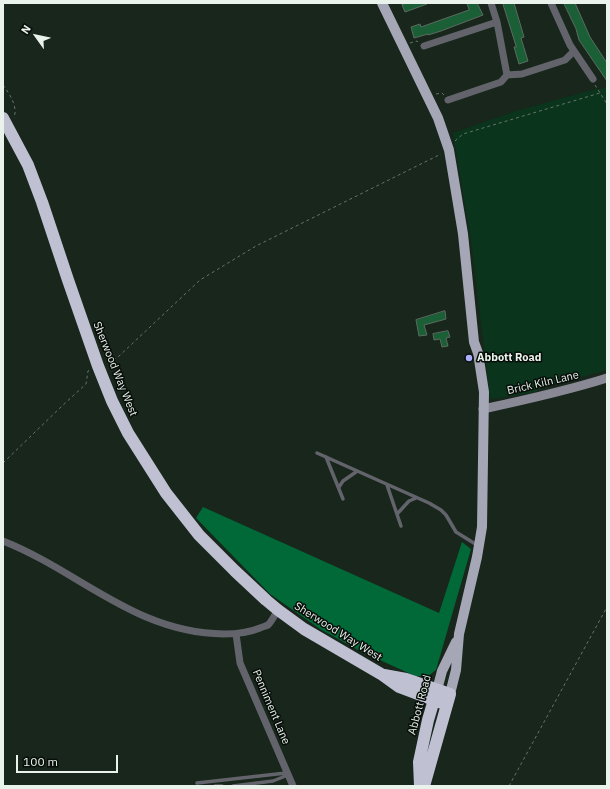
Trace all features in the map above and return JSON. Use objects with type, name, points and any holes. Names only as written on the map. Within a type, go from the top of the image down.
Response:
[{"type":"highway","name":"Sherwood Way West","points":[[8,118],[42,202],[98,366],[112,401],[128,433],[166,492],[199,535],[235,571],[278,610],[310,632],[381,674],[399,687],[449,699]]},
{"type":"highway","name":"Abbott Road","points":[[420,786],[419,762],[435,695]]},
{"type":"highway","name":"Abbott Road","points":[[424,786],[449,699]]},
{"type":"main road","name":"Abbott Road","points":[[382,3],[452,146],[474,342],[473,354],[477,393],[483,409],[484,476],[480,546],[460,634],[456,670],[449,699]]},
{"type":"main road","name":"Abbott Road","points":[[435,695],[442,671],[460,634]]},
{"type":"street","points":[[448,100],[501,82],[507,74],[497,22],[491,3]]},
{"type":"street","points":[[551,3],[570,45],[593,79]]},
{"type":"street","points":[[424,46],[497,22]]},
{"type":"street","points":[[507,74],[522,74],[565,60],[574,52]]},
{"type":"street","name":"Brick Kiln Lane","points":[[483,409],[578,388],[607,378]]},
{"type":"street","points":[[3,541],[40,558],[132,612],[156,622],[177,628],[199,633],[236,634],[248,632],[268,625],[278,610]]},
{"type":"street","name":"Penniment Lane","points":[[236,634],[240,663],[293,786]]},
{"type":"lane","points":[[317,453],[441,510],[446,515],[456,532],[480,546]]},
{"type":"lane","points":[[326,457],[343,499]]},
{"type":"lane","points":[[339,487],[343,481],[356,472]]},
{"type":"lane","points":[[387,485],[401,526]]},
{"type":"lane","points":[[397,514],[409,501],[416,498]]},
{"type":"lane","points":[[197,782],[287,774]]},
{"type":"lane","points":[[233,786],[273,781],[287,774]]},
{"type":"lane","points":[[215,786],[222,786]]},
{"type":"path","points":[[593,79],[596,89],[607,104]]},
{"type":"path","points":[[3,85],[12,99],[16,112],[8,118]]},
{"type":"path","points":[[107,363],[118,357],[200,280],[256,246],[452,146],[463,134],[600,93]]},
{"type":"path","points":[[435,95],[439,94]]},
{"type":"path","points":[[3,463],[86,384],[89,370]]},
{"type":"path","points":[[509,786],[607,607]]},
{"type":"green space","points":[[607,88],[607,370],[538,389],[536,392],[493,399],[490,397],[472,248],[453,133],[516,111],[596,89]]},
{"type":"green space","points":[[203,507],[439,613],[462,542],[471,549],[436,670],[428,676],[415,676],[360,651],[320,629],[270,594],[196,518]]},
{"type":"building","points":[[408,3],[427,4],[405,12],[402,5]]},
{"type":"building","points":[[467,3],[477,3],[483,15],[441,31],[414,38],[411,27],[420,24],[421,27],[469,10]]},
{"type":"building","points":[[503,3],[514,3],[524,37],[521,38],[528,61],[519,64],[514,47],[516,47]]},
{"type":"building","points":[[564,3],[575,3],[590,37],[607,63],[607,81],[579,40],[576,29]]},
{"type":"building","points":[[445,311],[446,319],[424,325],[427,335],[419,336],[416,320]]},
{"type":"building","points":[[448,331],[450,337],[446,338],[448,346],[442,347],[440,339],[434,340],[433,334]]},
{"type":"place","name":"Abbott Road","points":[[469,358]]}]
